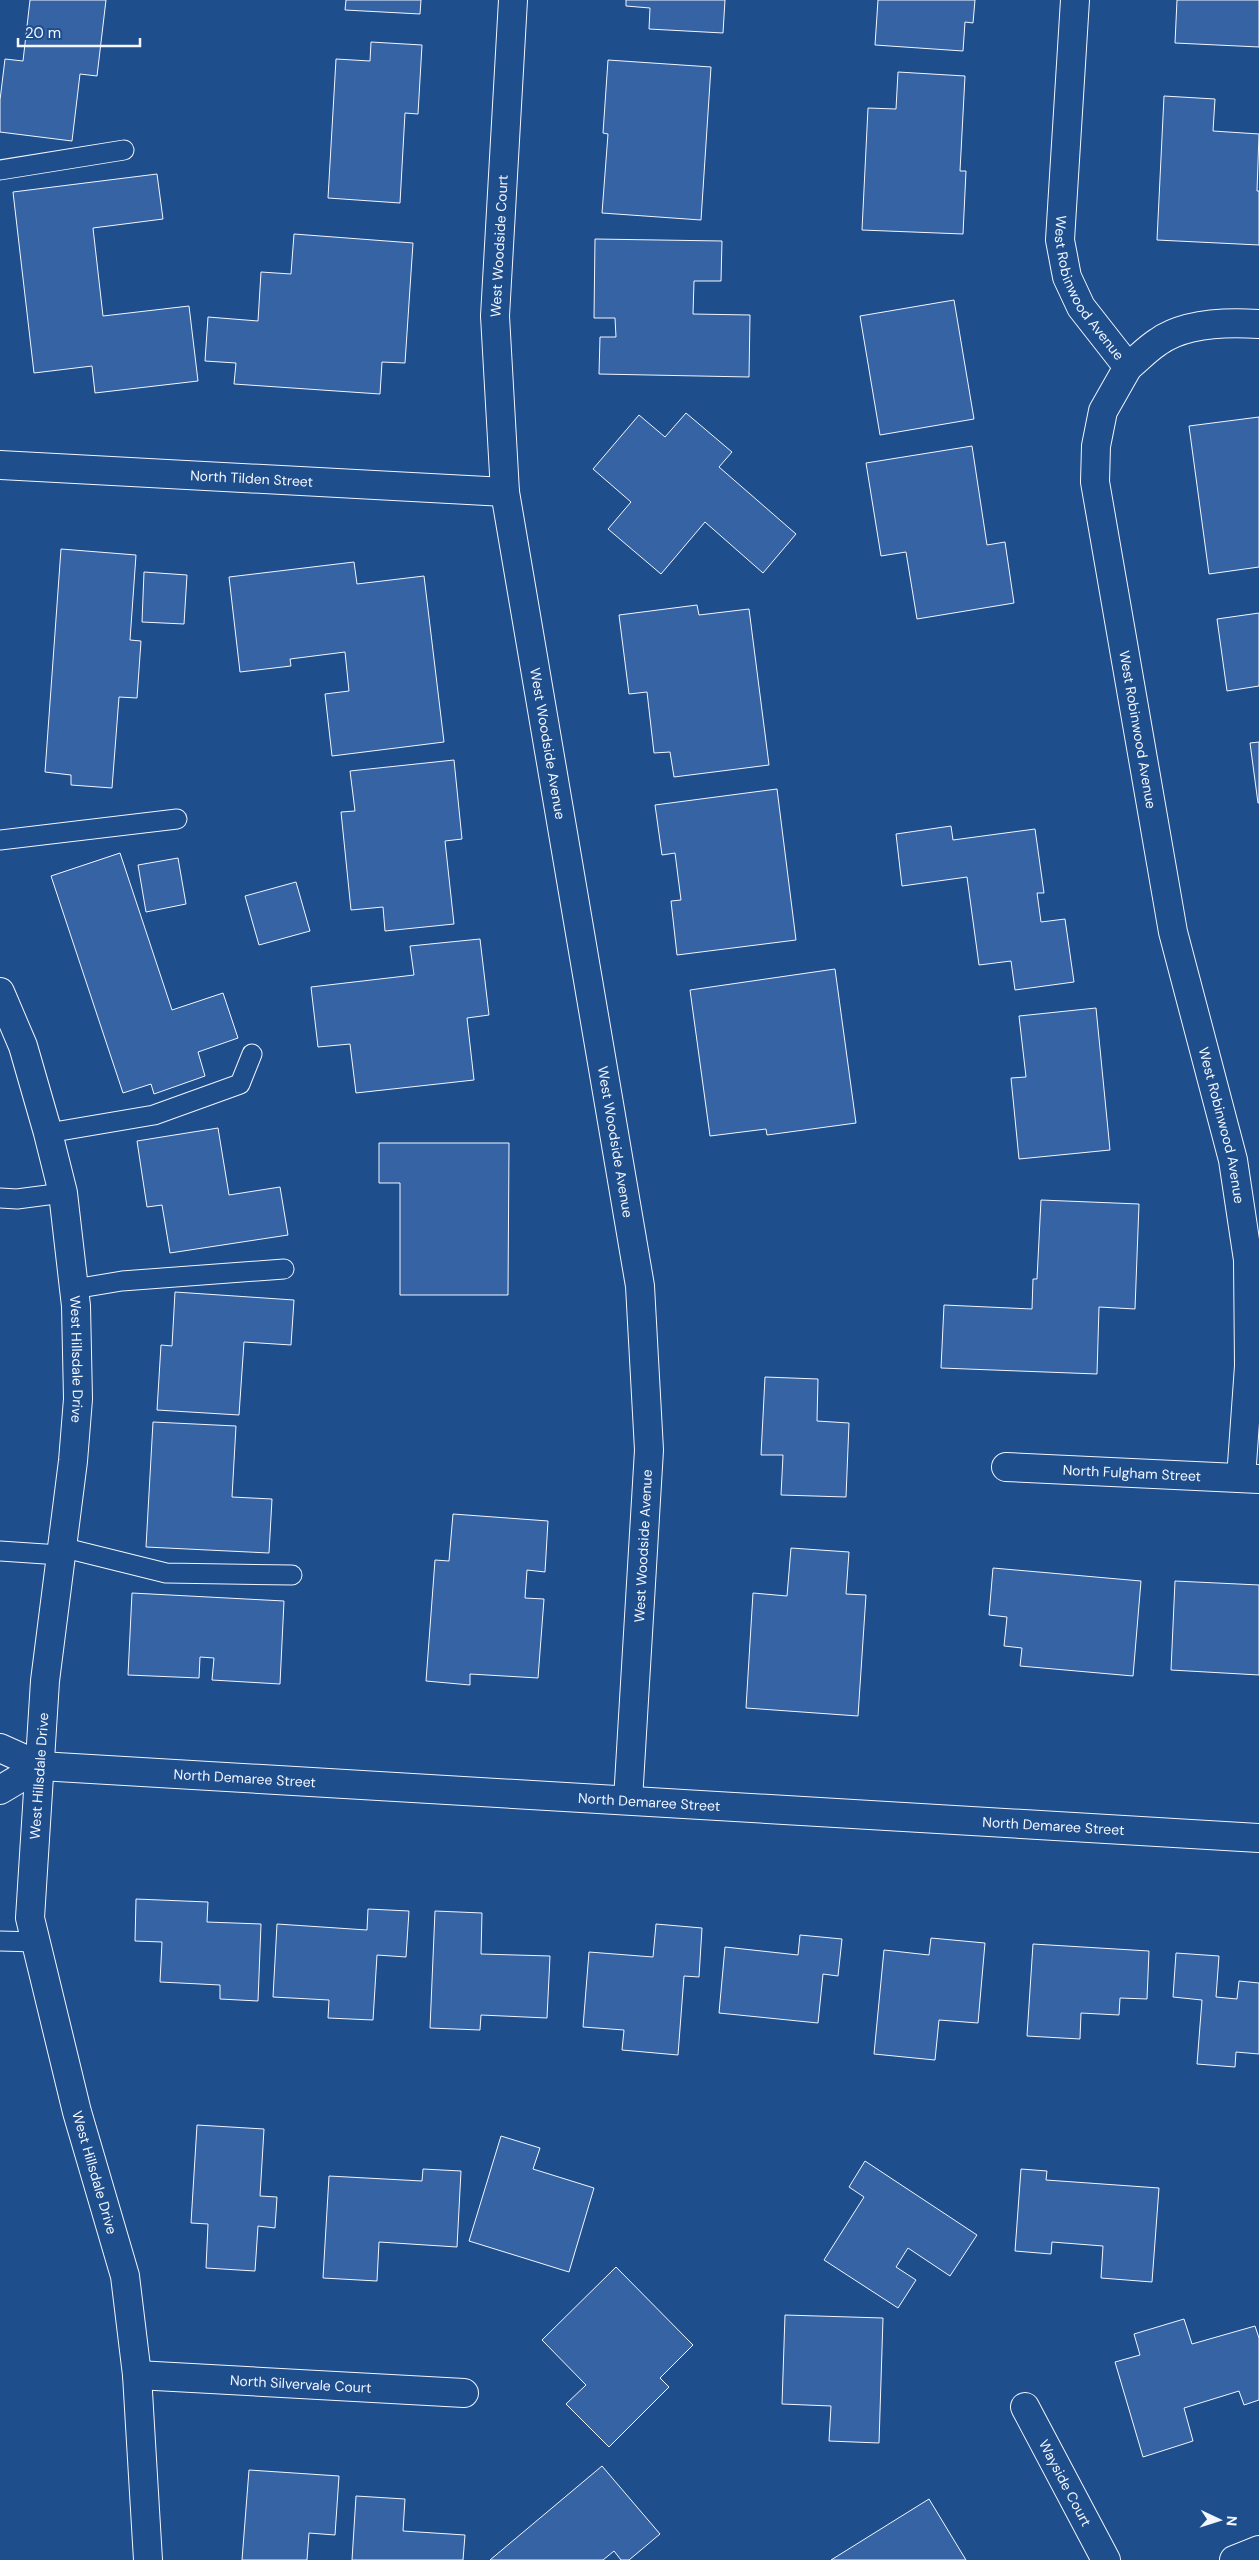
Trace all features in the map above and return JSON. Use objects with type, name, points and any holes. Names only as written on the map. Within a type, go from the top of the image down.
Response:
[{"type":"street","name":"West Woodside Court","points":[[505,492],[495,316],[513,0]]},
{"type":"street","name":"West Robinwood Avenue","points":[[1075,0],[1060,240],[1067,277],[1082,307],[1128,367],[1103,411],[1096,446],[1095,482],[1173,932],[1233,1160],[1248,1260],[1250,1479]]},
{"type":"street","points":[[1128,367],[1159,341],[1192,328],[1231,322],[1259,324]]},
{"type":"street","name":"North Tilden Street","points":[[0,464],[505,492]]},
{"type":"street","name":"West Woodside Avenue","points":[[505,492],[640,1286],[649,1450],[628,1800]]},
{"type":"street","name":"West Hillsdale Drive","points":[[0,992],[23,1046],[63,1193],[74,1289],[78,1399],[73,1460],[45,1681],[30,1918],[76,2112],[125,2276],[137,2375],[148,2560]]},
{"type":"street","name":"North Fulgham Street","points":[[1006,1467],[1250,1479]]},
{"type":"street","name":"North Demaree Street","points":[[0,1748],[40,1766],[1259,1838]]},
{"type":"street","points":[[0,1790],[40,1766]]},
{"type":"street","name":"North Silvervale Court","points":[[137,2375],[464,2393]]},
{"type":"street","name":"Wayside Court","points":[[1025,2406],[1106,2560]]},
{"type":"street","points":[[1234,2560],[1259,2550]]},
{"type":"lane","points":[[0,170],[124,150]]},
{"type":"lane","points":[[0,840],[177,819]]},
{"type":"lane","points":[[48,1133],[154,1115],[240,1084],[252,1054]]},
{"type":"lane","points":[[0,1198],[17,1199],[63,1193]]},
{"type":"lane","points":[[74,1289],[122,1281],[284,1269]]},
{"type":"lane","points":[[0,1551],[61,1551],[166,1573],[292,1575]]},
{"type":"lane","points":[[0,1941],[36,1942]]},
{"type":"building","points":[[30,0],[106,0],[97,76],[80,74],[72,141],[0,132],[0,100],[5,59],[23,61]]},
{"type":"building","points":[[346,0],[421,0],[420,14],[345,10]]},
{"type":"building","points":[[626,0],[725,0],[723,33],[649,29],[650,8],[626,6]]},
{"type":"building","points":[[878,0],[975,0],[973,23],[965,22],[963,51],[875,45]]},
{"type":"building","points":[[1177,0],[1259,0],[1259,47],[1175,43]]},
{"type":"building","points":[[371,42],[422,45],[418,114],[405,113],[400,203],[328,198],[336,59],[370,61]]},
{"type":"building","points":[[608,60],[711,67],[701,220],[602,213],[608,134],[603,133]]},
{"type":"building","points":[[898,72],[965,76],[960,171],[966,171],[963,234],[862,230],[868,108],[896,109]]},
{"type":"building","points":[[1164,96],[1215,99],[1213,131],[1259,134],[1257,191],[1259,191],[1259,245],[1157,240]]},
{"type":"building","points":[[157,174],[163,219],[93,228],[103,316],[189,306],[198,381],[95,393],[92,366],[34,373],[13,192]]},
{"type":"building","points":[[294,234],[413,243],[405,363],[382,362],[380,394],[234,384],[236,363],[205,361],[208,317],[258,321],[261,272],[291,274]]},
{"type":"building","points":[[595,239],[722,241],[721,281],[694,281],[693,314],[750,315],[749,377],[599,374],[600,337],[616,337],[615,318],[594,318]]},
{"type":"building","points":[[954,300],[974,419],[880,435],[860,316]]},
{"type":"building","points":[[686,413],[732,452],[719,467],[796,534],[763,573],[705,522],[661,574],[608,529],[631,502],[593,469],[639,415],[665,437]]},
{"type":"building","points":[[1259,417],[1259,567],[1209,574],[1189,426]]},
{"type":"building","points":[[972,446],[987,545],[1005,542],[1014,603],[917,619],[906,552],[881,556],[866,463]]},
{"type":"building","points":[[61,549],[136,555],[130,640],[141,641],[137,698],[119,697],[112,788],[71,785],[71,775],[45,772]]},
{"type":"building","points":[[354,562],[357,584],[424,576],[444,742],[332,756],[325,694],[349,691],[345,652],[290,659],[291,666],[240,672],[229,577]]},
{"type":"building","points":[[144,572],[187,575],[184,624],[142,622]]},
{"type":"building","points":[[697,605],[699,615],[749,609],[769,765],[674,777],[670,752],[654,753],[647,692],[629,694],[619,615]]},
{"type":"building","points":[[1259,613],[1259,686],[1227,691],[1217,619]]},
{"type":"building","points":[[1259,742],[1259,803],[1258,803],[1250,743]]},
{"type":"building","points":[[454,760],[462,839],[445,841],[454,924],[385,931],[383,907],[351,910],[341,812],[355,811],[350,771]]},
{"type":"building","points":[[777,789],[796,940],[677,955],[671,901],[681,900],[675,853],[662,855],[655,805]]},
{"type":"building","points":[[951,826],[953,840],[1035,829],[1044,893],[1037,893],[1041,922],[1065,919],[1074,982],[1015,990],[1011,961],[979,965],[967,877],[902,886],[896,834]]},
{"type":"building","points":[[120,853],[172,1010],[223,993],[238,1038],[198,1052],[205,1076],[154,1094],[151,1084],[123,1093],[51,876]]},
{"type":"building","points":[[178,858],[186,904],[146,912],[138,865]]},
{"type":"building","points":[[296,882],[310,931],[259,945],[245,896]]},
{"type":"building","points":[[480,939],[489,1015],[467,1018],[474,1080],[356,1093],[350,1044],[318,1047],[311,987],[414,975],[410,946]]},
{"type":"building","points":[[835,969],[856,1123],[767,1135],[766,1129],[710,1136],[690,990]]},
{"type":"building","points":[[1096,1008],[1110,1150],[1019,1159],[1011,1078],[1026,1077],[1019,1016]]},
{"type":"building","points":[[218,1128],[229,1195],[280,1187],[288,1235],[170,1253],[162,1205],[147,1207],[137,1141]]},
{"type":"building","points":[[379,1143],[509,1143],[508,1295],[400,1295],[400,1183],[379,1183]]},
{"type":"building","points":[[1041,1200],[1139,1204],[1135,1309],[1099,1307],[1097,1374],[941,1368],[944,1305],[1032,1309],[1033,1279],[1037,1279]]},
{"type":"building","points":[[175,1292],[294,1300],[291,1345],[244,1342],[239,1415],[157,1410],[161,1345],[172,1346]]},
{"type":"building","points":[[765,1377],[818,1379],[817,1421],[849,1423],[846,1497],[781,1495],[783,1455],[761,1455]]},
{"type":"building","points":[[153,1422],[236,1426],[232,1497],[272,1499],[269,1553],[146,1547]]},
{"type":"building","points":[[453,1514],[548,1521],[545,1572],[527,1570],[525,1598],[544,1599],[538,1678],[470,1674],[470,1685],[426,1681],[435,1560],[449,1561]]},
{"type":"building","points":[[791,1548],[849,1552],[846,1594],[866,1595],[858,1716],[746,1708],[753,1593],[787,1596]]},
{"type":"building","points":[[993,1568],[1141,1581],[1133,1676],[1020,1666],[1022,1648],[1004,1646],[1007,1617],[989,1615]]},
{"type":"building","points":[[1175,1581],[1259,1585],[1259,1675],[1171,1670]]},
{"type":"building","points":[[132,1593],[284,1601],[280,1684],[212,1680],[214,1658],[200,1657],[199,1678],[128,1675]]},
{"type":"building","points":[[136,1899],[208,1902],[207,1922],[261,1924],[258,2001],[220,1999],[220,1985],[160,1982],[162,1942],[135,1941]]},
{"type":"building","points":[[368,1909],[409,1911],[406,1957],[377,1955],[373,2020],[328,2018],[329,2000],[273,1997],[277,1924],[367,1930]]},
{"type":"building","points":[[435,1911],[482,1913],[481,1954],[550,1956],[547,2018],[481,2015],[480,2030],[430,2028]]},
{"type":"building","points":[[656,1924],[702,1928],[699,1977],[684,1976],[678,2055],[622,2050],[624,2030],[583,2027],[589,1952],[653,1957]]},
{"type":"building","points":[[800,1935],[842,1939],[838,1976],[823,1974],[818,2023],[719,2013],[725,1947],[798,1955]]},
{"type":"building","points":[[931,1938],[985,1943],[978,2023],[939,2020],[935,2060],[874,2054],[884,1950],[929,1955]]},
{"type":"building","points":[[1033,1944],[1149,1951],[1147,1999],[1120,1998],[1119,2015],[1081,2013],[1080,2039],[1027,2036]]},
{"type":"building","points":[[1176,1953],[1219,1956],[1216,1997],[1237,1999],[1239,1981],[1259,1983],[1259,2054],[1236,2052],[1235,2067],[1197,2064],[1202,2000],[1173,1997]]},
{"type":"building","points":[[197,2125],[264,2129],[260,2196],[277,2197],[275,2228],[258,2226],[255,2271],[206,2268],[208,2224],[191,2223]]},
{"type":"building","points":[[501,2136],[540,2148],[533,2169],[594,2188],[569,2272],[469,2241]]},
{"type":"building","points":[[865,2161],[977,2235],[950,2276],[908,2248],[896,2267],[916,2280],[898,2308],[824,2260],[864,2197],[849,2187]]},
{"type":"building","points":[[423,2169],[461,2171],[457,2247],[379,2242],[377,2281],[323,2278],[329,2176],[422,2181]]},
{"type":"building","points":[[1021,2169],[1047,2171],[1046,2180],[1159,2188],[1152,2282],[1101,2278],[1103,2246],[1052,2242],[1051,2254],[1015,2251]]},
{"type":"building","points":[[616,2267],[693,2345],[660,2378],[669,2387],[609,2447],[566,2404],[586,2385],[542,2340]]},
{"type":"building","points":[[785,2315],[883,2318],[879,2443],[829,2441],[831,2406],[782,2404]]},
{"type":"building","points":[[1184,2319],[1192,2344],[1255,2326],[1259,2338],[1259,2400],[1244,2405],[1239,2391],[1184,2408],[1193,2441],[1143,2457],[1115,2362],[1140,2355],[1134,2334]]},
{"type":"building","points":[[602,2466],[660,2534],[629,2560],[621,2560],[614,2551],[603,2560],[490,2560]]},
{"type":"building","points":[[249,2470],[339,2476],[335,2535],[309,2533],[307,2560],[242,2560]]},
{"type":"building","points":[[356,2496],[405,2499],[403,2531],[465,2535],[463,2560],[352,2560]]},
{"type":"building","points":[[929,2499],[966,2560],[831,2560]]}]
